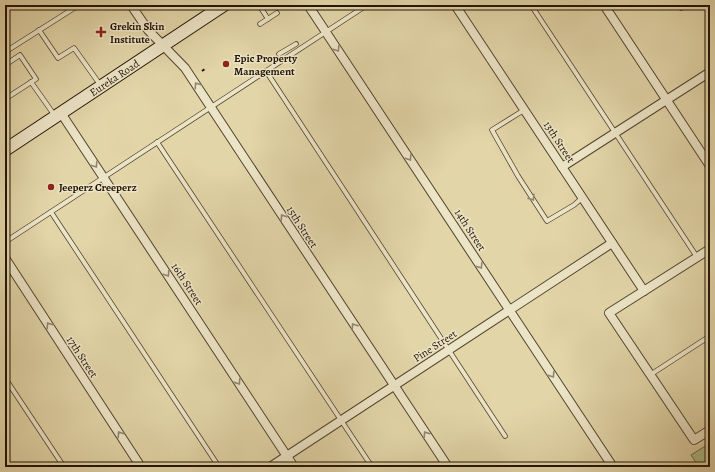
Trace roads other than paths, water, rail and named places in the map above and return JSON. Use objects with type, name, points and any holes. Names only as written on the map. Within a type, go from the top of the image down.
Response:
[{"type":"main road","name":"Eureka Road","points":[[5,150],[224,5]]},
{"type":"street","name":"15th Street","points":[[131,5],[148,30],[162,46],[182,64],[448,467]]},
{"type":"street","name":"14th Street","points":[[308,5],[613,467]]},
{"type":"street","name":"13th Street","points":[[455,5],[644,291]]},
{"type":"street","points":[[604,5],[710,166]]},
{"type":"street","points":[[562,167],[710,72]]},
{"type":"street","name":"16th Street","points":[[58,115],[104,178],[294,467]]},
{"type":"street","name":"Pine Street","points":[[270,467],[612,243]]},
{"type":"street","points":[[710,249],[609,313],[694,440],[710,430]]},
{"type":"street","name":"17th Street","points":[[5,258],[141,467]]},
{"type":"lane","points":[[5,52],[79,5]]},
{"type":"lane","points":[[259,5],[268,19]]},
{"type":"lane","points":[[5,242],[367,5]]},
{"type":"lane","points":[[531,5],[697,257]]},
{"type":"lane","points":[[260,24],[277,14]]},
{"type":"lane","points":[[39,30],[58,58],[74,48],[101,87]]},
{"type":"lane","points":[[279,54],[296,44]]},
{"type":"lane","points":[[5,65],[20,55],[36,79],[5,99]]},
{"type":"lane","points":[[266,71],[448,350],[506,436]]},
{"type":"lane","points":[[31,82],[58,115]]},
{"type":"lane","points":[[524,109],[492,130],[518,176],[547,221],[574,205],[582,198]]},
{"type":"lane","points":[[158,142],[372,467]]},
{"type":"lane","points":[[51,212],[219,467]]},
{"type":"lane","points":[[650,375],[710,336]]},
{"type":"lane","points":[[5,378],[64,467]]},
{"type":"place","name":"Grekin Skin Institute","points":[[101,32]]},
{"type":"place","name":"Epic Property Management","points":[[226,64]]},
{"type":"place","name":"Jeeperz Creeperz","points":[[51,187]]}]
